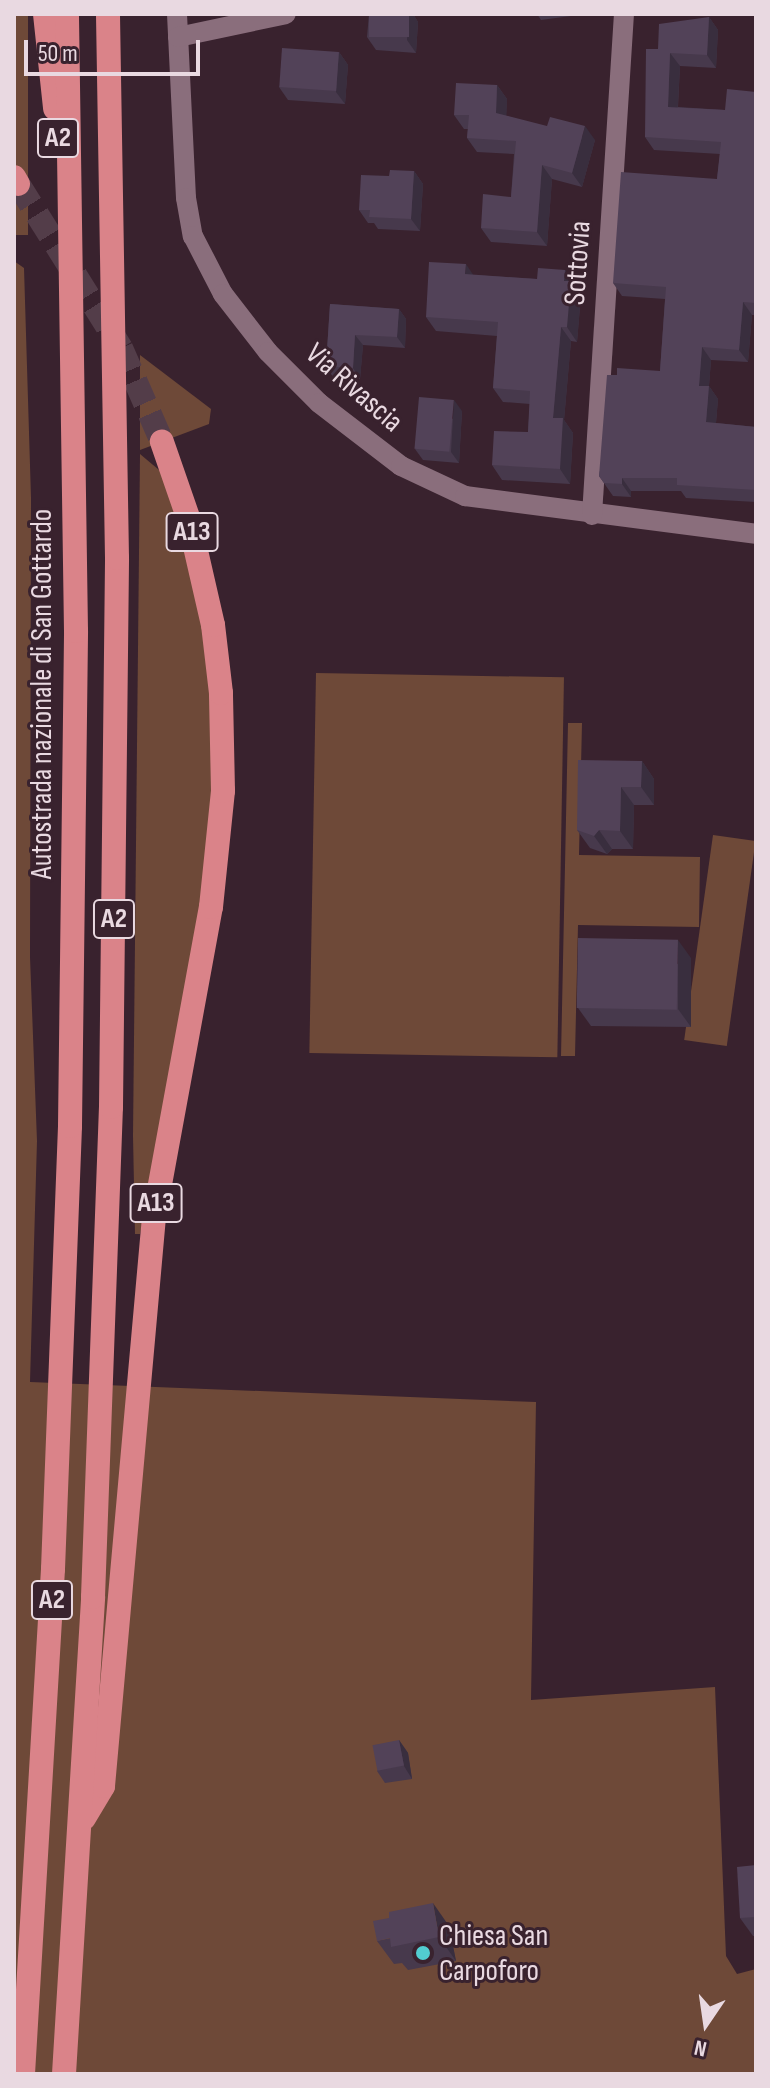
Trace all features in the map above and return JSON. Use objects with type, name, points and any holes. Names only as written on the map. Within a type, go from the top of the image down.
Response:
[{"type":"highway","name":"A2","points":[[45,14],[70,261]]},
{"type":"highway","name":"A2","points":[[67,14],[70,261]]},
{"type":"highway","name":"A2","points":[[64,2074],[81,1823],[102,1384],[114,985],[117,558],[108,14]]},
{"type":"highway","name":"Autostrada nazionale di San Gottardo","points":[[23,2074],[53,1569],[70,1126],[76,645],[70,261]]},
{"type":"highway","name":"A13","points":[[81,1823],[103,1786],[154,1217],[211,907],[223,791],[221,693],[213,625],[189,520],[162,442]]},
{"type":"street","name":"Via Rivascia","points":[[177,14],[186,198],[193,236],[223,294],[268,352],[345,425],[423,478],[480,500],[756,534]]},
{"type":"street","points":[[178,37],[286,14]]},
{"type":"street","name":"Sottovia","points":[[592,515],[624,14]]},
{"type":"shaded area","points":[[14,14],[28,14],[28,235],[14,235]]},
{"type":"shaded area","points":[[14,261],[24,268],[31,498],[30,957],[37,1141],[30,1382],[536,1402],[531,1700],[715,1687],[726,1956],[737,1974],[756,1969],[756,2074],[14,2074]]},
{"type":"shaded area","points":[[140,355],[211,409],[209,424],[140,450]]},
{"type":"shaded area","points":[[140,454],[165,475],[197,586],[215,732],[208,867],[140,1234],[135,1234],[133,1136]]},
{"type":"shaded area","points":[[316,673],[564,677],[557,1057],[309,1053]]},
{"type":"shaded area","points":[[568,723],[582,723],[579,855],[700,857],[699,927],[578,925],[575,1056],[561,1056]]},
{"type":"shaded area","points":[[713,835],[756,841],[727,1046],[684,1040]]},
{"type":"building","points":[[369,14],[409,14],[409,37],[369,37]]},
{"type":"building","points":[[709,17],[707,55],[670,53],[668,107],[725,110],[727,89],[756,92],[756,303],[743,302],[739,350],[702,347],[699,386],[709,386],[706,422],[756,427],[756,490],[677,485],[677,478],[622,478],[622,484],[604,483],[599,476],[607,375],[617,375],[617,368],[660,371],[666,287],[613,283],[621,172],[717,179],[721,142],[645,137],[646,49],[658,49],[659,24]]},
{"type":"building","points":[[282,48],[339,52],[336,91],[279,87]]},
{"type":"building","points":[[456,83],[497,85],[496,113],[547,126],[550,117],[585,126],[572,173],[542,165],[537,232],[481,228],[483,194],[511,197],[516,141],[467,138],[469,115],[454,115]]},
{"type":"building","points":[[390,170],[414,171],[411,219],[369,217],[370,210],[359,210],[361,175],[389,176]]},
{"type":"building","points":[[429,262],[466,264],[465,274],[537,279],[538,268],[565,270],[564,281],[571,281],[567,327],[561,327],[553,418],[563,418],[560,469],[492,465],[494,431],[528,432],[530,391],[493,388],[498,322],[426,317]]},
{"type":"building","points":[[330,304],[399,309],[397,337],[355,335],[353,368],[326,366]]},
{"type":"building","points":[[419,397],[454,400],[449,452],[414,449]]},
{"type":"building","points":[[578,760],[642,761],[641,787],[621,787],[620,831],[599,830],[594,836],[577,830]]},
{"type":"building","points":[[578,938],[678,940],[677,1010],[577,1008]]},
{"type":"building","points":[[399,1740],[404,1766],[377,1771],[372,1745]]},
{"type":"building","points":[[756,1865],[756,1917],[740,1918],[737,1867]]},
{"type":"building","points":[[433,1903],[439,1937],[391,1947],[390,1938],[377,1941],[373,1921],[389,1918],[389,1912]]},
{"type":"tunnel","points":[[18,184],[121,348],[162,442]]},
{"type":"place","name":"Chiesa San Carpoforo","points":[[423,1953]]}]
